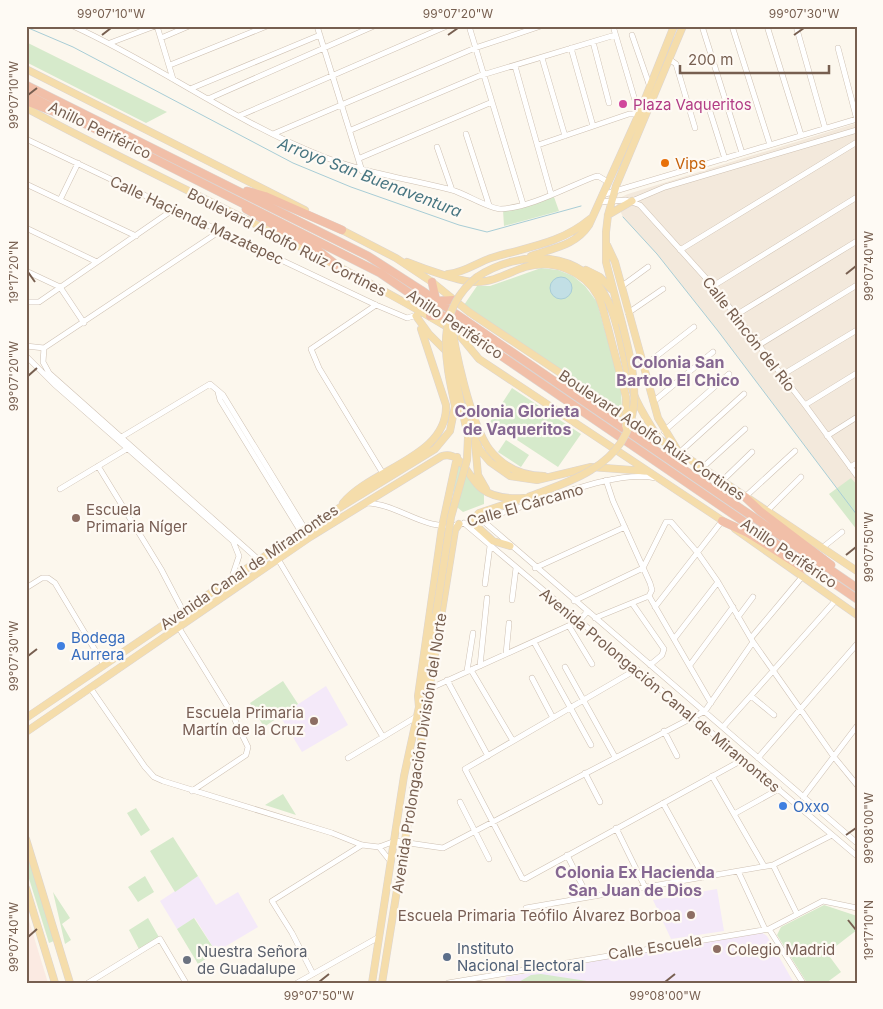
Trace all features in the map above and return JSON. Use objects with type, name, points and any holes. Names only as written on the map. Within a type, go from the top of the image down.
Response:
[{"type":"highway","name":"Anillo Periférico","points":[[26,85],[368,256],[436,300],[857,588]]},
{"type":"highway","name":"Anillo Periférico","points":[[26,94],[380,274],[447,315],[857,600]]},
{"type":"highway","points":[[26,101],[41,108],[70,116]]},
{"type":"highway","points":[[204,183],[316,249],[339,267]]},
{"type":"highway","points":[[238,190],[259,194],[342,230]]},
{"type":"highway","points":[[432,282],[436,300],[453,300]]},
{"type":"highway","points":[[423,315],[447,315],[450,327]]},
{"type":"highway","points":[[745,497],[760,511],[822,558],[848,582]]},
{"type":"highway","points":[[722,521],[748,533],[796,564],[824,577]]},
{"type":"main road","points":[[447,315],[461,293],[473,280],[489,270],[566,246],[583,232],[592,218],[639,114],[674,26]]},
{"type":"main road","points":[[512,549],[494,541],[465,523],[479,513],[526,498],[578,477],[602,464],[619,446],[631,420],[636,393],[634,370],[612,292],[606,262],[608,215],[615,191],[683,26]]},
{"type":"main road","name":"Boulevard Adolfo Ruiz Cortines","points":[[26,69],[396,258],[432,282],[453,300],[701,469],[857,571]]},
{"type":"main road","name":"Boulevard Adolfo Ruiz Cortines","points":[[26,108],[125,160],[339,267],[410,305],[423,315],[450,327],[479,359],[659,478],[857,615]]},
{"type":"main road","points":[[608,215],[632,201]]},
{"type":"main road","points":[[446,274],[460,272],[489,258],[555,241],[573,232],[592,218]]},
{"type":"main road","points":[[606,242],[622,286],[653,402],[664,431],[679,453]]},
{"type":"main road","points":[[396,258],[478,282],[532,266],[564,267],[579,274],[593,289],[600,301],[608,328],[626,396],[625,434]]},
{"type":"main road","points":[[513,262],[546,258],[573,265],[600,277],[612,292]]},
{"type":"main road","points":[[573,265],[591,277],[608,300],[634,393],[660,441]]},
{"type":"main road","points":[[423,315],[454,362],[475,437],[478,475],[484,487],[495,496]]},
{"type":"main road","points":[[340,507],[358,488],[426,446],[439,434],[444,422],[445,403],[428,346],[423,315]]},
{"type":"main road","name":"Avenida Canal de Miramontes","points":[[26,718],[230,579],[340,507],[439,446],[452,426],[455,406],[445,353],[447,315]]},
{"type":"main road","points":[[450,327],[478,429],[488,449],[504,464],[522,473],[539,476],[561,474]]},
{"type":"main road","points":[[419,707],[424,697],[451,516],[466,460],[468,437],[452,362],[450,327]]},
{"type":"main road","points":[[475,437],[486,458],[510,476],[531,480],[591,467],[649,472]]},
{"type":"main road","name":"Avenida Canal de Miramontes","points":[[26,732],[363,503],[442,456],[450,454],[457,457]]},
{"type":"main road","points":[[457,457],[478,486],[495,496],[526,498]]},
{"type":"main road","name":"Avenida Prolongación División del Norte","points":[[372,983],[405,773],[419,707],[418,696],[442,527],[457,457]]},
{"type":"main road","name":"Avenida Prolongación División del Norte","points":[[382,983],[403,842],[431,688],[453,540],[455,530],[465,523]]},
{"type":"main road","points":[[441,537],[446,536],[453,540]]},
{"type":"main road","points":[[405,773],[415,777]]},
{"type":"main road","points":[[26,839],[70,983]]},
{"type":"main road","points":[[391,864],[394,870],[399,868]]},
{"type":"main road","points":[[389,877],[394,875],[397,879]]},
{"type":"main road","points":[[26,888],[55,983]]},
{"type":"main road","points":[[44,945],[51,947],[57,941]]},
{"type":"main road","points":[[46,955],[52,949],[60,951]]},
{"type":"street","points":[[73,26],[110,43],[273,134],[323,157],[362,170],[452,190],[501,209],[523,204],[594,177],[598,176],[608,182]]},
{"type":"street","points":[[110,43],[156,26],[173,79]]},
{"type":"street","points":[[161,38],[189,26]]},
{"type":"street","points":[[170,65],[266,26]]},
{"type":"street","points":[[317,26],[360,158],[362,170]]},
{"type":"street","points":[[208,99],[324,50],[374,26]]},
{"type":"street","points":[[240,116],[447,26]]},
{"type":"street","points":[[469,26],[523,204]]},
{"type":"street","points":[[273,134],[475,48],[541,26]]},
{"type":"street","points":[[538,145],[629,114],[639,114],[613,26]]},
{"type":"street","points":[[702,26],[742,153]]},
{"type":"street","points":[[732,26],[770,145]]},
{"type":"street","points":[[767,26],[801,135]]},
{"type":"street","points":[[796,26],[825,128]]},
{"type":"street","points":[[190,89],[320,35]]},
{"type":"street","points":[[351,130],[484,76],[615,35]]},
{"type":"street","points":[[632,36],[650,87]]},
{"type":"street","points":[[593,42],[609,103]]},
{"type":"street","points":[[571,48],[593,126]]},
{"type":"street","points":[[600,199],[615,191],[857,119],[838,48]]},
{"type":"street","points":[[542,58],[565,136]]},
{"type":"street","points":[[669,59],[676,64],[695,128]]},
{"type":"street","points":[[515,66],[552,194]]},
{"type":"street","points":[[360,158],[492,102]]},
{"type":"street","points":[[707,102],[725,158]]},
{"type":"street","points":[[600,199],[632,201],[665,187],[857,130]]},
{"type":"street","points":[[466,134],[489,205]]},
{"type":"street","name":"Calle Hacienda Mazatepec","points":[[26,139],[376,305],[407,318],[423,315]]},
{"type":"street","points":[[680,250],[857,142]]},
{"type":"street","points":[[438,147],[452,190]]},
{"type":"street","points":[[60,200],[78,163]]},
{"type":"street","points":[[26,184],[136,236]]},
{"type":"street","points":[[713,286],[857,197]]},
{"type":"street","name":"Calle Rincón del Río","points":[[632,201],[640,205],[713,286],[857,476]]},
{"type":"street","points":[[26,302],[38,302],[174,209]]},
{"type":"street","points":[[26,228],[97,262]]},
{"type":"street","points":[[26,346],[44,348],[220,231]]},
{"type":"street","points":[[736,315],[857,241]]},
{"type":"street","points":[[622,286],[648,267]]},
{"type":"street","points":[[26,271],[60,287],[84,323]]},
{"type":"street","points":[[759,345],[857,285]]},
{"type":"street","points":[[628,313],[663,289]]},
{"type":"street","points":[[376,305],[311,349],[319,368],[382,472]]},
{"type":"street","points":[[644,366],[694,327]]},
{"type":"street","points":[[782,375],[857,330]]},
{"type":"street","points":[[44,348],[43,362],[47,371],[236,545],[239,561],[230,579]]},
{"type":"street","points":[[653,402],[713,352]]},
{"type":"street","points":[[26,356],[54,384],[120,438]]},
{"type":"street","points":[[805,405],[857,373]]},
{"type":"street","points":[[664,431],[729,374]]},
{"type":"street","points":[[120,438],[207,385],[212,385],[223,395],[303,531]]},
{"type":"street","points":[[679,453],[744,394]]},
{"type":"street","points":[[827,436],[857,417]]},
{"type":"street","points":[[701,469],[745,429]]},
{"type":"street","points":[[60,490],[130,447]]},
{"type":"street","points":[[130,447],[259,560]]},
{"type":"street","points":[[745,497],[796,451]]},
{"type":"street","points":[[721,482],[752,452]]},
{"type":"street","points":[[850,467],[857,463]]},
{"type":"street","points":[[98,466],[161,569],[183,611]]},
{"type":"street","name":"Calle El Cárcamo","points":[[363,503],[381,505],[430,525],[442,527],[501,515],[606,480],[632,475],[659,478]]},
{"type":"street","points":[[767,511],[802,477]]},
{"type":"street","points":[[595,618],[649,596],[652,590],[606,480]]},
{"type":"street","name":"Avenida Prolongación Canal de Miramontes","points":[[480,519],[512,549],[705,711],[857,843]]},
{"type":"street","points":[[574,601],[643,568],[669,521],[697,552],[718,582],[752,640],[834,757],[857,785]]},
{"type":"street","points":[[655,607],[722,521]]},
{"type":"street","name":"Avenida Prolongación Canal de Miramontes","points":[[465,523],[579,622],[694,716],[857,856]]},
{"type":"street","points":[[535,568],[625,527]]},
{"type":"street","points":[[822,548],[842,532]]},
{"type":"street","points":[[485,584],[490,546]]},
{"type":"street","points":[[507,560],[512,549]]},
{"type":"street","points":[[278,560],[383,737]]},
{"type":"street","points":[[512,600],[516,568]]},
{"type":"street","points":[[91,689],[149,772],[163,781],[332,832],[362,845],[379,847],[395,841],[443,848],[705,711],[752,640],[802,577]]},
{"type":"street","points":[[26,588],[42,578],[48,578],[55,583],[104,665]]},
{"type":"street","points":[[674,639],[718,582]]},
{"type":"street","points":[[649,596],[712,703]]},
{"type":"street","points":[[738,616],[753,597]]},
{"type":"street","points":[[480,666],[487,598]]},
{"type":"street","points":[[723,727],[836,600]]},
{"type":"street","points":[[632,603],[664,649],[662,655],[650,665]]},
{"type":"street","points":[[690,665],[733,607]]},
{"type":"street","points":[[431,688],[579,622],[587,612]]},
{"type":"street","points":[[506,654],[509,623]]},
{"type":"street","points":[[570,626],[592,664]]},
{"type":"street","points":[[179,628],[232,714],[248,746],[246,755],[192,791]]},
{"type":"street","points":[[473,633],[469,671],[513,741]]},
{"type":"street","points":[[534,642],[591,745]]},
{"type":"street","points":[[758,758],[857,644]]},
{"type":"street","points":[[565,668],[615,757]]},
{"type":"street","points":[[638,669],[465,769],[520,875],[525,879],[744,759]]},
{"type":"street","points":[[532,678],[553,718]]},
{"type":"street","points":[[447,680],[488,756]]},
{"type":"street","points":[[751,696],[774,714]]},
{"type":"street","points":[[348,758],[416,717]]},
{"type":"street","points":[[804,797],[857,726]]},
{"type":"street","points":[[664,731],[677,756]]},
{"type":"street","points":[[585,773],[600,802]]},
{"type":"street","points":[[712,776],[764,866]]},
{"type":"street","points":[[734,814],[779,789]]},
{"type":"street","points":[[460,802],[489,859]]},
{"type":"street","points":[[663,803],[704,877]]},
{"type":"street","points":[[616,828],[645,887]]},
{"type":"street","points":[[526,908],[772,865],[832,835]]},
{"type":"street","points":[[313,974],[304,960],[303,951],[272,902],[362,845]]},
{"type":"street","points":[[379,847],[391,864]]},
{"type":"street","points":[[567,855],[588,897]]},
{"type":"street","points":[[772,865],[797,914]]},
{"type":"street","points":[[738,871],[767,929],[802,983]]},
{"type":"street","name":"Calle Escuela","points":[[448,983],[767,929],[823,901],[857,908]]},
{"type":"street","points":[[296,983],[380,937]]},
{"type":"street","points":[[88,983],[160,939],[186,983]]},
{"type":"shaded area","points":[[857,123],[857,515],[718,331],[657,254],[623,217],[615,200],[628,194]]},
{"type":"shaded area","name":"Escuela Primaria Martín de la Cruz","points":[[326,686],[348,725],[302,752],[280,716]]},
{"type":"shaded area","points":[[198,876],[216,905],[238,892],[258,927],[216,952],[195,918],[177,929],[160,901]]},
{"type":"shaded area","name":"Escuela Primaria Teófilo Álvarez Borboa","points":[[717,889],[724,931],[671,939],[653,900]]},
{"type":"shaded area","points":[[26,911],[48,983],[26,983]]},
{"type":"shaded area","name":"Colegio Madrid","points":[[760,931],[767,936],[794,983],[505,983],[506,977]]},
{"type":"green space","points":[[26,42],[167,112],[146,123],[26,62]]},
{"type":"green space","points":[[554,197],[559,211],[504,226],[503,210]]},
{"type":"green space","points":[[541,268],[558,270],[573,276],[585,286],[597,302],[621,389],[622,412],[464,305],[477,286],[490,286]]},
{"type":"green space","points":[[512,388],[581,434],[558,467],[490,422]]},
{"type":"green space","points":[[506,440],[529,455],[521,467],[498,452]]},
{"type":"green space","points":[[457,465],[462,467],[484,494],[484,504],[463,512],[452,503]]},
{"type":"green space","points":[[851,478],[857,485],[857,530],[829,494]]},
{"type":"green space","points":[[283,681],[298,704],[264,727],[250,703]]},
{"type":"green space","points":[[283,794],[296,815],[265,805]]},
{"type":"green space","points":[[136,808],[150,830],[141,836],[127,813]]},
{"type":"green space","points":[[173,837],[198,876],[175,892],[150,851]]},
{"type":"green space","points":[[26,850],[54,941],[49,943],[26,869]]},
{"type":"green space","points":[[145,876],[154,892],[138,902],[128,887]]},
{"type":"green space","points":[[53,892],[70,918],[62,924],[71,940],[65,944]]},
{"type":"green space","points":[[824,905],[857,916],[857,930],[827,953],[841,972],[826,983],[807,983],[777,935],[781,927]]},
{"type":"green space","points":[[148,918],[160,939],[140,951],[129,930]]},
{"type":"green space","points":[[194,918],[216,952],[198,964],[177,929]]},
{"type":"green space","points":[[541,974],[600,983],[517,983],[531,975]]},
{"type":"water","points":[[561,277],[569,280],[572,288],[569,296],[561,299],[553,296],[550,288],[553,280]]},
{"type":"waterway","name":"Arroyo San Buenaventura","points":[[26,27],[73,47],[293,163],[351,187],[459,225],[487,232],[581,206]]},
{"type":"waterway","name":"Arroyo San Buenaventura","points":[[623,217],[657,254],[718,331],[857,515]]},
{"type":"place","name":"Plaza Vaqueritos","points":[[623,104]]},
{"type":"place","name":"Vips","points":[[665,163]]},
{"type":"place","name":"Escuela Primaria Níger","points":[[76,518]]},
{"type":"place","name":"Bodega Aurrera","points":[[61,646]]},
{"type":"place","name":"Escuela Primaria Martín de la Cruz","points":[[314,721]]},
{"type":"place","name":"Oxxo","points":[[783,806]]},
{"type":"place","name":"Escuela Primaria Teófilo Álvarez Borboa","points":[[691,915]]},
{"type":"place","name":"Colegio Madrid","points":[[717,949]]},
{"type":"place","name":"Instituto Nacional Electoral","points":[[447,957]]},
{"type":"place","name":"Nuestra Señora de Guadalupe","points":[[187,960]]},
{"type":"district","name":"Colonia San Bartolo El Chico","points":[[678,371]]},
{"type":"district","name":"Colonia Glorieta de Vaqueritos","points":[[517,420]]},
{"type":"district","name":"Colonia Ex Hacienda San Juan de Dios","points":[[635,881]]}]
